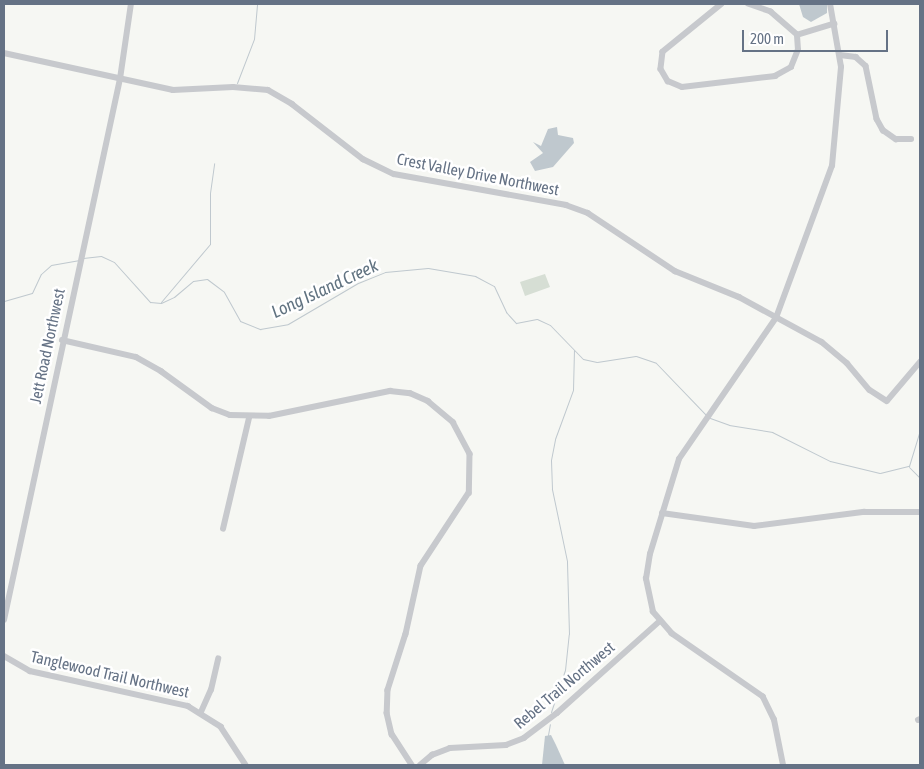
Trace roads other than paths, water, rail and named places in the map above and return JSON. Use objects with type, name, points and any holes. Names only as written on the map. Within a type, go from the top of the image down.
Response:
[{"type":"street","name":"Jett Road Northwest","points":[[4,620],[62,340],[120,79],[131,4]]},
{"type":"street","points":[[722,4],[663,52],[661,69],[668,81],[682,87],[781,74],[794,61],[797,35]]},
{"type":"street","points":[[748,4],[771,12],[797,35]]},
{"type":"street","points":[[783,765],[774,720],[763,697],[685,646],[660,621],[649,602],[646,579],[662,513],[679,459],[776,318],[832,166],[839,109],[840,55],[830,4]]},
{"type":"street","points":[[797,35],[834,24]]},
{"type":"street","name":"Crest Valley Drive Northwest","points":[[4,53],[173,90],[235,87],[268,90],[292,104],[344,147],[394,174],[578,209],[675,271],[739,297],[831,348],[870,390],[887,401],[920,362]]},
{"type":"street","points":[[840,55],[856,57],[866,66],[878,119],[883,130],[896,139],[911,139]]},
{"type":"street","points":[[62,340],[136,357],[162,371],[212,408],[249,418],[380,392],[400,391],[420,396],[436,406],[453,422],[466,442],[472,468],[469,493],[421,566],[406,634],[388,690],[387,713],[392,734],[412,765]]},
{"type":"street","points":[[223,529],[249,418]]},
{"type":"street","points":[[662,513],[754,526],[864,512],[920,512]]},
{"type":"street","name":"Rebel Trail Northwest","points":[[420,765],[432,756],[450,748],[506,745],[524,738],[557,713],[660,621]]},
{"type":"street","name":"Tanglewood Trail Northwest","points":[[4,656],[30,671],[175,702],[201,712],[228,734],[246,765]]},
{"type":"street","points":[[201,712],[211,690],[218,659]]},
{"type":"waterway","points":[[237,83],[254,39],[257,4]]},
{"type":"waterway","points":[[161,302],[210,244],[210,193],[214,163]]},
{"type":"waterway","name":"Long Island Creek","points":[[83,258],[101,256],[114,262],[150,302],[161,303],[174,297],[193,281],[207,279],[224,292],[240,321],[260,329],[288,324],[358,283],[385,272],[428,268],[475,276],[494,286],[506,312],[516,323],[537,319],[550,325],[583,359],[597,362],[636,356],[656,363],[707,416]]},
{"type":"waterway","name":"Long Island Creek","points":[[4,301],[32,293],[41,274],[51,265],[80,260]]},
{"type":"waterway","points":[[551,712],[565,670],[569,634],[567,561],[552,489],[551,460],[555,439],[573,390],[574,350]]},
{"type":"waterway","name":"Long Island Creek","points":[[710,418],[729,425],[772,432],[830,461],[880,473],[909,466],[920,429]]},
{"type":"waterway","points":[[909,467],[920,478]]},
{"type":"waterway","points":[[548,735],[550,724]]}]
